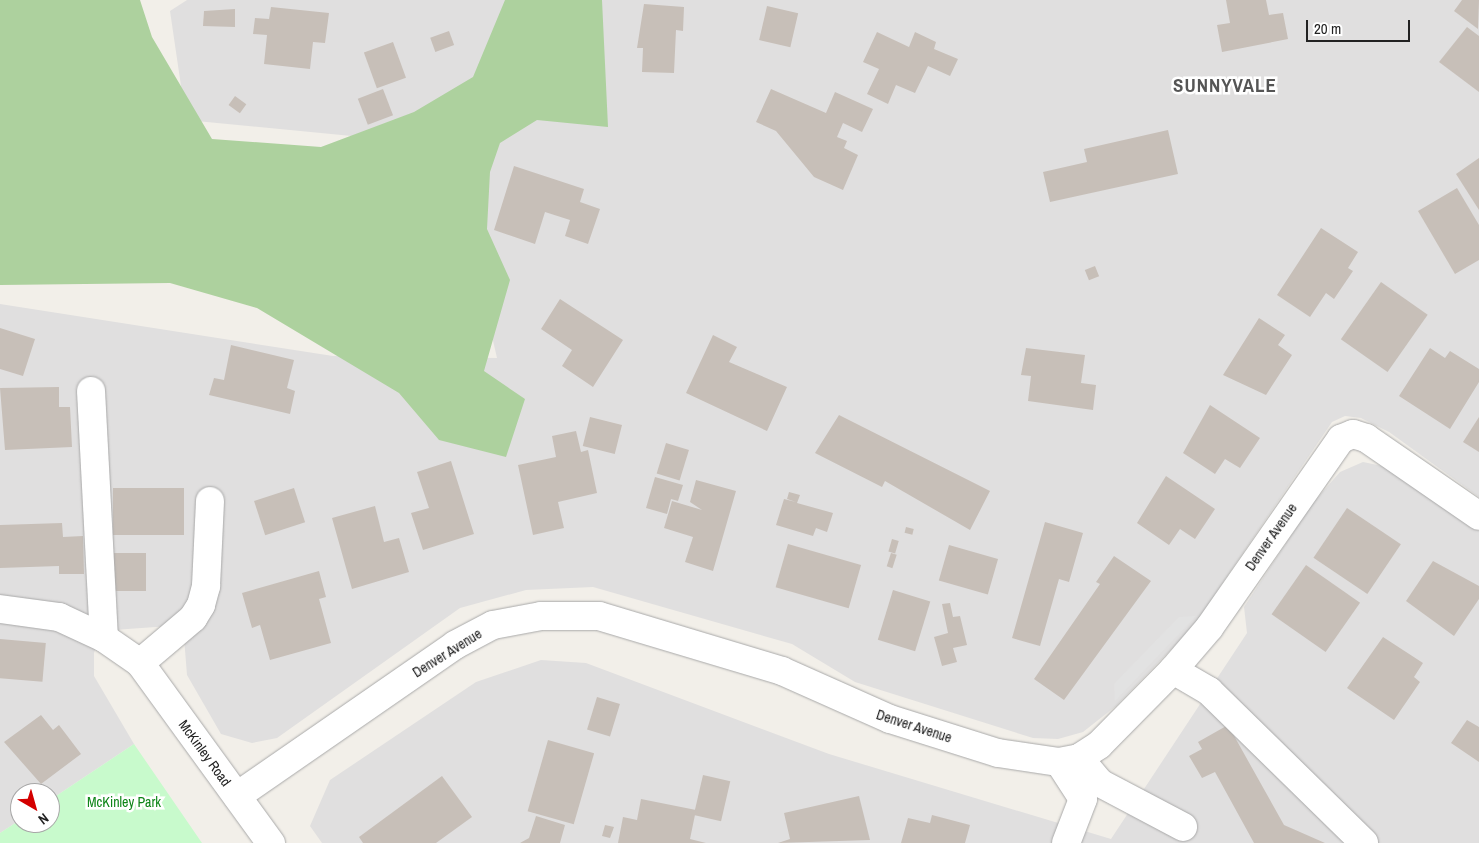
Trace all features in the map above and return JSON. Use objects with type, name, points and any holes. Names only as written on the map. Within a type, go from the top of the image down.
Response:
[{"type":"street","points":[[91,391],[104,638]]},
{"type":"street","name":"Denver Avenue","points":[[237,796],[455,644],[493,625],[541,616],[599,616],[782,671],[890,719],[998,753],[1069,760],[1126,722],[1209,628],[1341,439],[1353,434],[1366,438],[1479,516]]},
{"type":"street","points":[[140,663],[193,618],[201,605],[206,586],[210,501]]},
{"type":"street","name":"McKinley Road","points":[[0,609],[59,617],[104,638],[140,663],[271,843]]},
{"type":"street","points":[[1173,670],[1209,691],[1364,843]]},
{"type":"street","points":[[1069,760],[1100,783],[1183,827]]},
{"type":"street","points":[[1066,843],[1083,799],[1069,760]]},
{"type":"shaded area","points":[[187,0],[1479,0],[1479,497],[1389,432],[1361,418],[1345,416],[1332,422],[1192,628],[1116,706],[1083,732],[1058,739],[1033,738],[855,682],[792,644],[593,587],[526,590],[460,608],[277,738],[252,743],[221,734],[187,675],[183,625],[100,631],[94,653],[94,676],[134,744],[60,793],[60,783],[10,783],[10,826],[0,833],[0,304],[333,356],[497,358],[468,232],[362,137],[186,120],[170,11]]},
{"type":"shaded area","points":[[1363,462],[1387,467],[1479,531],[1479,843],[322,843],[310,826],[330,780],[476,682],[541,660],[586,663],[829,754],[1111,839],[1247,633],[1244,607],[1312,504],[1340,472]]},
{"type":"shaded area","points":[[1196,616],[1115,701],[1114,684],[1179,617]]},
{"type":"green space","points":[[0,0],[140,0],[152,37],[212,139],[321,147],[414,112],[473,77],[505,0],[602,0],[608,127],[537,120],[500,143],[490,172],[487,229],[510,280],[484,371],[525,399],[506,457],[439,440],[399,393],[257,308],[170,283],[0,285]]},
{"type":"green space","name":"McKinley Park","points":[[134,744],[202,843],[0,843],[0,833],[10,826],[10,833],[60,833],[60,793]]},
{"type":"building","points":[[1226,0],[1266,0],[1269,15],[1283,13],[1288,39],[1222,52],[1217,25],[1230,23]]},
{"type":"building","points":[[1462,0],[1479,0],[1478,29],[1454,11]]},
{"type":"building","points":[[644,4],[684,7],[683,31],[676,30],[674,73],[642,72],[643,48],[637,48]]},
{"type":"building","points":[[767,6],[798,13],[790,47],[759,40]]},
{"type":"building","points":[[271,7],[329,13],[325,43],[313,42],[310,69],[264,64],[267,35],[253,34],[255,18],[269,19]]},
{"type":"building","points":[[235,9],[235,27],[203,26],[204,11]]},
{"type":"building","points":[[1467,27],[1479,36],[1479,92],[1439,62]]},
{"type":"building","points":[[449,31],[454,45],[435,52],[430,38]]},
{"type":"building","points":[[877,32],[909,47],[915,32],[936,42],[934,49],[958,59],[950,76],[928,66],[915,93],[896,85],[888,104],[867,94],[879,69],[863,62]]},
{"type":"building","points":[[393,42],[406,78],[377,88],[364,53]]},
{"type":"building","points":[[383,89],[393,115],[368,125],[358,99]]},
{"type":"building","points":[[771,89],[826,113],[835,92],[873,109],[862,132],[843,123],[837,137],[847,141],[844,148],[858,155],[843,190],[814,177],[776,131],[756,122]]},
{"type":"building","points":[[235,96],[246,104],[240,113],[229,105]]},
{"type":"building","points":[[1168,130],[1178,174],[1050,202],[1043,172],[1087,162],[1084,149]]},
{"type":"building","points":[[1479,158],[1479,210],[1456,174]]},
{"type":"building","points":[[514,166],[584,189],[580,202],[600,209],[588,244],[565,236],[570,220],[545,212],[535,244],[494,230]]},
{"type":"building","points":[[1457,188],[1479,225],[1479,260],[1455,274],[1418,211]]},
{"type":"building","points":[[1321,228],[1358,252],[1348,268],[1353,271],[1334,299],[1326,293],[1310,317],[1277,295]]},
{"type":"building","points":[[1095,266],[1099,276],[1089,280],[1085,270]]},
{"type":"building","points":[[1381,282],[1428,315],[1388,372],[1341,339]]},
{"type":"building","points":[[560,299],[623,340],[593,387],[562,366],[572,350],[541,329]]},
{"type":"building","points":[[1259,318],[1285,335],[1278,345],[1292,355],[1266,395],[1223,375]]},
{"type":"building","points":[[0,328],[35,339],[23,376],[0,369]]},
{"type":"building","points":[[713,335],[737,347],[729,362],[787,387],[767,431],[686,393]]},
{"type":"building","points":[[231,345],[294,360],[287,388],[295,391],[290,414],[209,395],[214,378],[224,380]]},
{"type":"building","points":[[1026,348],[1085,355],[1081,383],[1096,385],[1093,410],[1028,401],[1031,376],[1021,375]]},
{"type":"building","points":[[1430,348],[1445,358],[1450,351],[1479,369],[1479,382],[1450,429],[1399,396]]},
{"type":"building","points":[[59,387],[59,407],[70,407],[72,447],[5,450],[0,388]]},
{"type":"building","points":[[1210,405],[1260,438],[1240,468],[1225,459],[1215,474],[1183,453]]},
{"type":"building","points":[[839,415],[990,491],[970,530],[885,481],[882,487],[815,453]]},
{"type":"building","points":[[590,417],[622,425],[615,454],[583,446]]},
{"type":"building","points":[[1479,417],[1479,452],[1463,442]]},
{"type":"building","points":[[576,431],[581,452],[588,450],[597,493],[558,502],[564,528],[533,535],[518,465],[556,457],[552,436]]},
{"type":"building","points":[[666,443],[689,450],[680,481],[657,474]]},
{"type":"building","points":[[451,461],[474,534],[423,550],[411,513],[429,508],[417,472]]},
{"type":"building","points":[[1166,476],[1215,509],[1195,539],[1180,529],[1169,545],[1137,523]]},
{"type":"building","points":[[655,477],[683,485],[678,501],[671,499],[667,514],[646,508]]},
{"type":"building","points":[[696,480],[736,491],[713,571],[685,562],[693,537],[664,528],[672,501],[702,510],[690,502]]},
{"type":"building","points":[[113,488],[184,488],[184,535],[113,535]]},
{"type":"building","points":[[294,488],[305,522],[265,535],[254,501]]},
{"type":"building","points":[[789,492],[800,495],[797,503],[833,513],[827,532],[816,528],[813,536],[776,525],[784,499],[796,502],[787,499]]},
{"type":"building","points":[[375,506],[384,542],[399,538],[409,572],[352,589],[332,518]]},
{"type":"building","points":[[1347,508],[1401,544],[1367,594],[1313,558]]},
{"type":"building","points":[[1045,522],[1083,533],[1069,582],[1059,579],[1040,646],[1012,638]]},
{"type":"building","points":[[62,523],[63,537],[83,536],[84,574],[59,574],[59,566],[0,568],[0,525]]},
{"type":"building","points":[[906,527],[914,529],[912,535],[905,533]]},
{"type":"building","points":[[892,539],[899,541],[895,553],[888,551]]},
{"type":"building","points":[[788,544],[861,565],[849,608],[776,587]]},
{"type":"building","points":[[949,545],[998,559],[988,595],[939,581]]},
{"type":"building","points":[[111,553],[146,553],[146,591],[111,591]]},
{"type":"building","points":[[891,553],[897,555],[892,568],[887,566]]},
{"type":"building","points":[[1114,556],[1151,581],[1064,700],[1034,679],[1100,584],[1096,582]]},
{"type":"building","points":[[1433,561],[1479,586],[1479,599],[1454,636],[1406,601]]},
{"type":"building","points":[[1306,565],[1360,603],[1326,652],[1272,614]]},
{"type":"building","points":[[319,571],[326,597],[319,599],[331,643],[270,660],[260,625],[252,628],[242,593]]},
{"type":"building","points":[[893,590],[930,601],[915,651],[878,640]]},
{"type":"building","points":[[950,603],[953,617],[960,616],[967,645],[953,648],[957,662],[942,666],[934,637],[948,633],[942,604]]},
{"type":"building","points":[[1383,637],[1423,663],[1414,677],[1420,682],[1394,720],[1347,688]]},
{"type":"building","points":[[0,639],[46,643],[42,682],[0,678]]},
{"type":"building","points":[[597,697],[620,704],[610,737],[587,730]]},
{"type":"building","points":[[41,715],[53,730],[59,725],[81,754],[40,783],[4,742]]},
{"type":"building","points":[[1467,720],[1479,727],[1479,762],[1451,743]]},
{"type":"building","points":[[1228,725],[1284,825],[1325,843],[1254,843],[1215,772],[1202,778],[1189,756],[1202,749],[1198,742]]},
{"type":"building","points":[[548,740],[594,753],[574,824],[528,811]]},
{"type":"building","points":[[703,775],[730,781],[721,821],[694,815]]},
{"type":"building","points":[[442,776],[472,817],[436,843],[363,843],[359,837]]},
{"type":"building","points":[[859,796],[870,840],[778,843],[790,839],[784,813]]},
{"type":"building","points":[[641,799],[696,810],[690,839],[706,843],[618,843],[623,817],[637,820]]},
{"type":"building","points":[[932,815],[970,825],[965,843],[901,843],[908,818],[930,823]]},
{"type":"building","points":[[536,816],[565,825],[560,843],[520,843],[529,838]]},
{"type":"building","points":[[605,825],[614,827],[610,838],[602,836]]},
{"type":"district","name":"SUNNYVALE","points":[[1225,86]]}]
